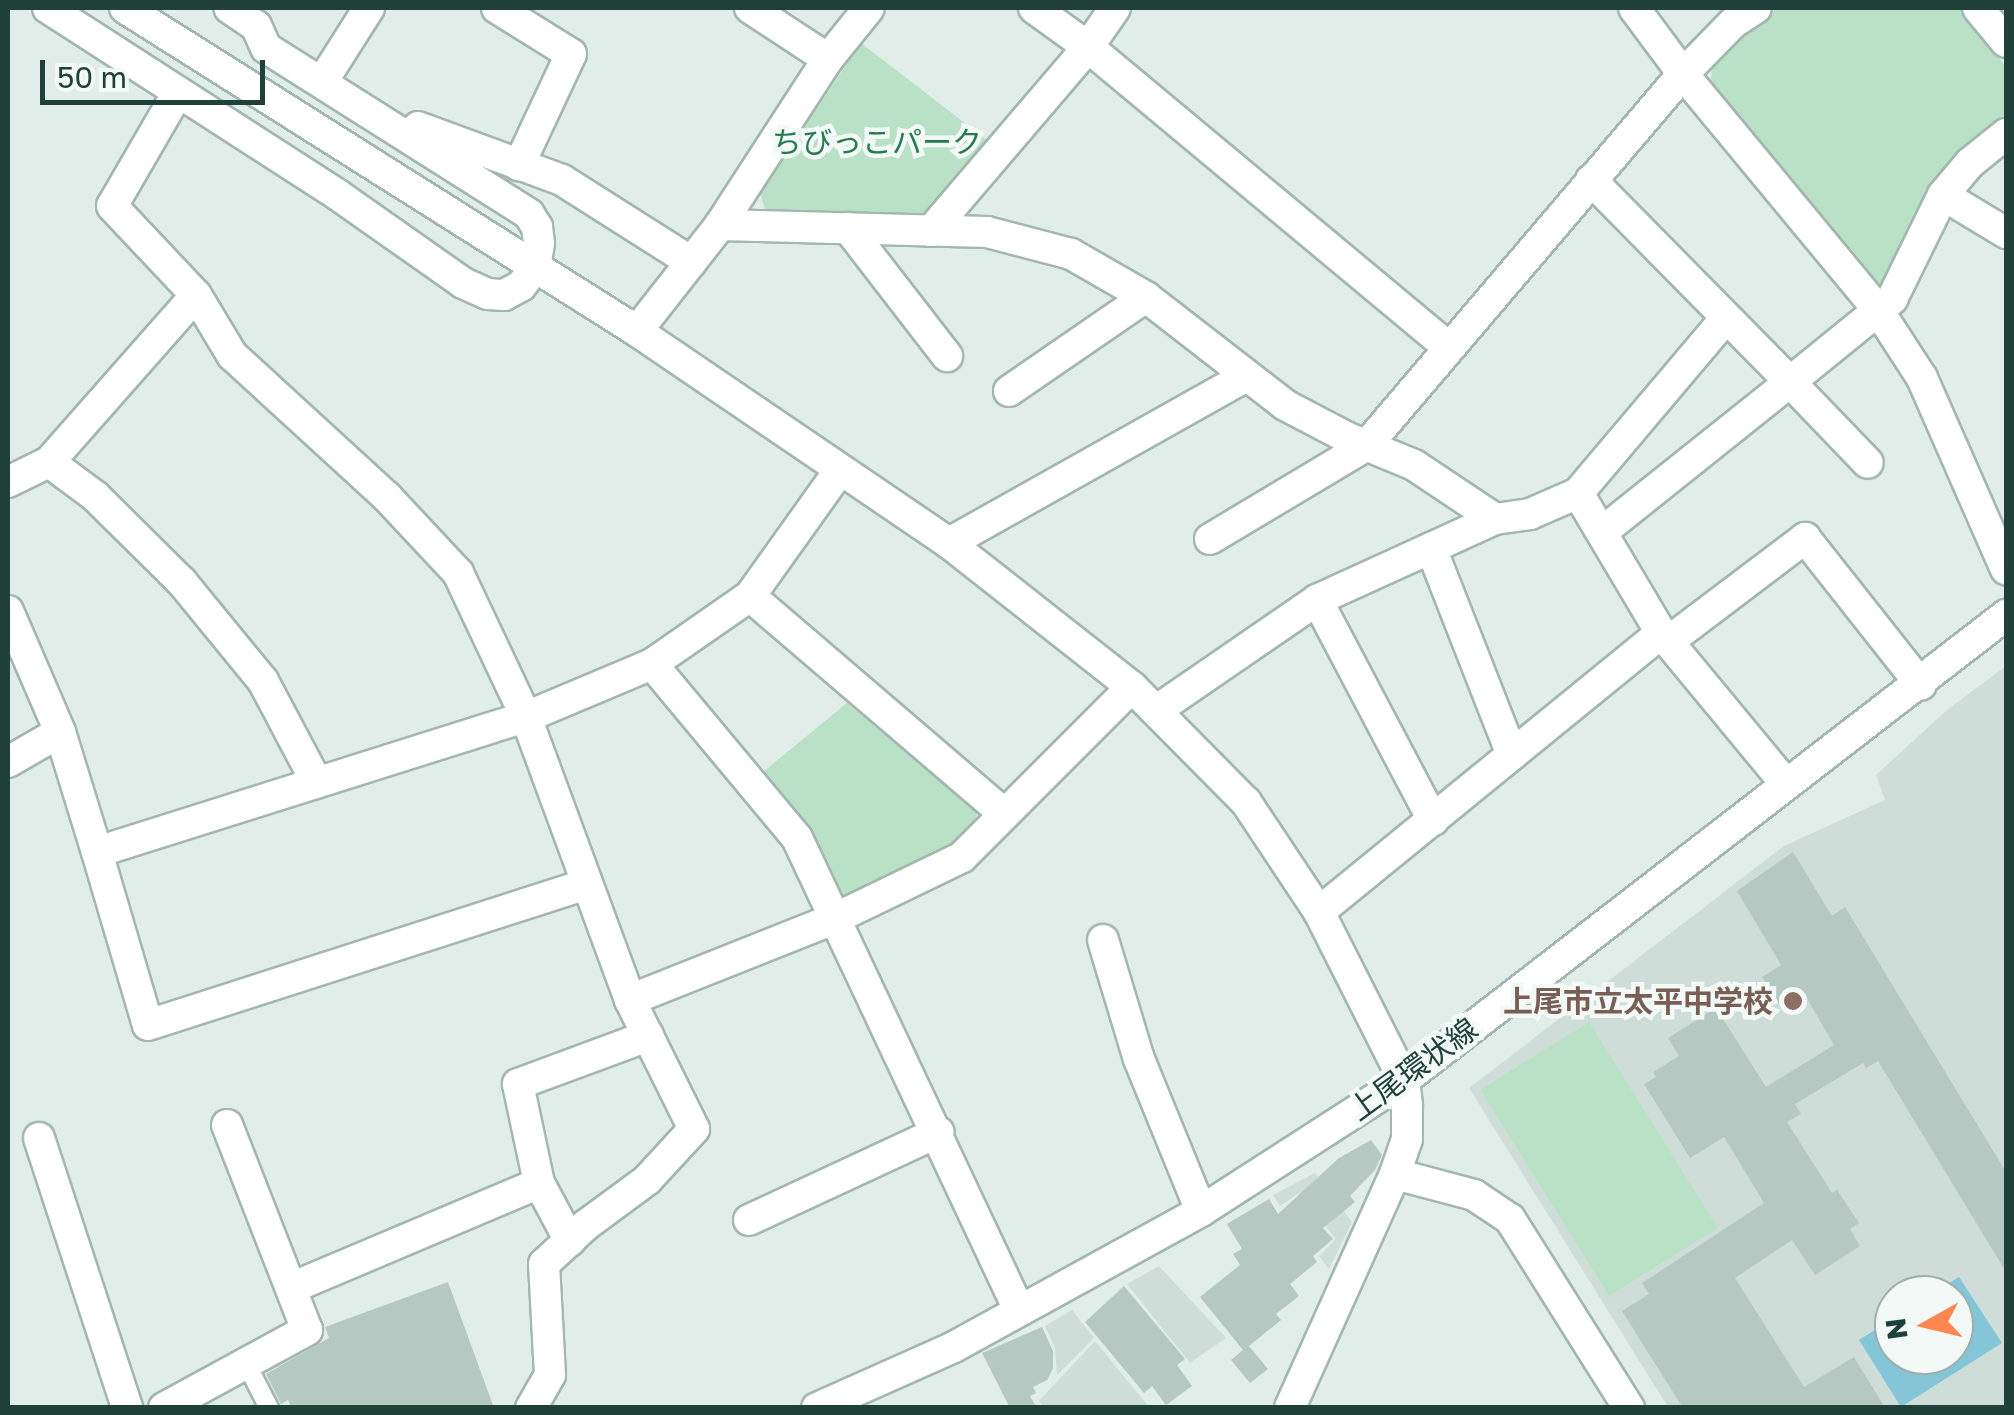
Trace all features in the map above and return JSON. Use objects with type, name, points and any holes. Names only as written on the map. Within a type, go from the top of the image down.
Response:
[{"type":"street","points":[[48,8],[338,196],[463,283],[488,294],[504,295],[522,286],[535,268],[539,243],[537,227],[529,214],[266,48],[256,26],[229,8]]},
{"type":"street","points":[[125,8],[637,331],[949,544],[1132,686],[1246,802],[1319,912],[1404,1080],[1407,1138],[1395,1174],[1290,1408]]},
{"type":"street","points":[[322,82],[369,8]]},
{"type":"street","points":[[498,8],[571,54],[520,164]]},
{"type":"street","points":[[750,8],[828,59]]},
{"type":"street","points":[[637,331],[720,225],[828,59],[869,8]]},
{"type":"street","points":[[1034,8],[1088,47],[1448,348]]},
{"type":"street","points":[[931,231],[1088,47],[1115,8]]},
{"type":"street","points":[[1634,8],[1683,74],[1878,310],[1922,378],[2006,569]]},
{"type":"street","points":[[1210,538],[1366,445],[1683,74],[1733,23],[1756,8]]},
{"type":"street","points":[[176,94],[112,206],[196,295],[232,356],[387,497],[458,573],[526,717],[630,1000],[694,1129],[647,1180],[544,1264],[550,1375],[532,1408]]},
{"type":"street","points":[[359,105],[562,180],[690,262]]},
{"type":"street","points":[[1602,532],[1892,299],[1942,195],[1970,163],[2006,134]]},
{"type":"street","points":[[1592,180],[1868,462]]},
{"type":"street","points":[[1942,195],[2006,233]]},
{"type":"street","points":[[720,225],[1008,234],[1070,254],[1146,297],[1284,405],[1414,464],[1495,519]]},
{"type":"street","points":[[848,228],[947,356]]},
{"type":"street","points":[[8,482],[49,462],[196,295]]},
{"type":"street","points":[[1010,390],[1146,297]]},
{"type":"street","points":[[1157,710],[1317,600],[1495,519],[1530,514],[1578,493],[1726,318]]},
{"type":"street","points":[[949,544],[1245,377]]},
{"type":"street","points":[[49,462],[95,496],[194,596],[263,681],[316,783]]},
{"type":"street","points":[[97,852],[526,717],[652,664],[750,596],[838,471]]},
{"type":"street","points":[[1578,493],[1665,637],[1785,783]]},
{"type":"street","points":[[1319,912],[1665,637],[1805,538],[1921,685]]},
{"type":"street","points":[[1431,548],[1512,756]]},
{"type":"street","points":[[750,596],[1003,813]]},
{"type":"street","points":[[1317,600],[1433,820]]},
{"type":"street","points":[[8,610],[60,732],[148,1025],[587,884]]},
{"type":"street","name":"上尾環状線","points":[[817,1408],[954,1347],[1200,1211],[1404,1080],[2006,616]]},
{"type":"street","points":[[652,664],[797,838],[1020,1310]]},
{"type":"street","points":[[630,1000],[834,919],[962,857],[1132,686]]},
{"type":"street","points":[[8,762],[60,732]]},
{"type":"street","points":[[1103,940],[1139,1059],[1200,1211]]},
{"type":"street","points":[[570,1241],[540,1183],[518,1084],[648,1036]]},
{"type":"street","points":[[164,1408],[307,1330],[228,1125]]},
{"type":"street","points":[[749,1220],[938,1132]]},
{"type":"street","points":[[39,1138],[127,1408]]},
{"type":"street","points":[[1395,1174],[1474,1194],[1510,1218],[1629,1408]]},
{"type":"street","points":[[291,1288],[540,1183]]},
{"type":"lane","points":[[246,1363],[269,1408]]},
{"type":"shaded area","name":"上尾市立太平中学校","points":[[2006,666],[2006,1407],[1668,1407],[1469,1088],[1784,846],[1885,800],[1876,775],[1947,710]]},
{"type":"shaded area","points":[[1315,1173],[1352,1222],[1329,1269],[1319,1256],[1336,1239],[1299,1193],[1280,1206],[1273,1195]]},
{"type":"shaded area","points":[[1159,1266],[1226,1338],[1190,1363],[1127,1284]]},
{"type":"shaded area","points":[[1072,1310],[1094,1338],[1057,1375],[1055,1348],[1045,1326]]},
{"type":"shaded area","points":[[1095,1341],[1149,1407],[1043,1407],[1039,1401]]},
{"type":"green space","points":[[1777,8],[1960,8],[2006,67],[2006,121],[1943,171],[1882,288],[1868,290],[1711,81],[1712,66]]},
{"type":"green space","name":"ちびっこパーク","points":[[861,43],[988,141],[932,214],[765,209],[760,193]]},
{"type":"green space","points":[[847,703],[977,813],[975,823],[951,854],[849,899],[834,895],[811,828],[763,772]]},
{"type":"green space","points":[[1589,1022],[1718,1228],[1609,1296],[1480,1090]]},
{"type":"water","points":[[1974,1300],[2002,1343],[1974,1361]]},
{"type":"water","points":[[1874,1331],[1874,1364],[1859,1340]]},
{"type":"water","points":[[1881,1375],[1952,1375],[1901,1407]]},
{"type":"building","points":[[1793,852],[1832,916],[1845,907],[2006,1172],[2006,1272],[1878,1061],[1866,1068],[1863,1063],[1795,1104],[1801,1114],[1787,1122],[1832,1193],[1837,1190],[1859,1223],[1850,1229],[1860,1246],[1815,1275],[1792,1240],[1735,1278],[1804,1387],[1854,1357],[1885,1408],[1683,1408],[1622,1311],[1649,1294],[1642,1283],[1764,1203],[1724,1137],[1690,1158],[1644,1084],[1656,1077],[1653,1072],[1679,1056],[1668,1038],[1716,1008],[1766,1087],[1834,1045],[1805,995],[1782,1009],[1762,977],[1781,965],[1737,891]]},
{"type":"building","points":[[1371,1140],[1382,1155],[1375,1170],[1350,1196],[1355,1202],[1323,1228],[1333,1239],[1313,1256],[1317,1262],[1290,1284],[1299,1296],[1276,1314],[1281,1320],[1249,1346],[1268,1369],[1250,1383],[1231,1360],[1243,1350],[1200,1297],[1240,1265],[1233,1254],[1242,1249],[1227,1224],[1269,1199],[1278,1214],[1339,1158]]},
{"type":"building","points":[[448,1282],[494,1408],[292,1408],[288,1400],[281,1404],[266,1374],[329,1338],[325,1327]]},
{"type":"building","points":[[1124,1286],[1185,1359],[1177,1365],[1192,1386],[1166,1405],[1152,1386],[1144,1393],[1085,1322]]},
{"type":"building","points":[[1042,1327],[1053,1351],[1053,1368],[1047,1380],[1033,1387],[1036,1393],[1030,1396],[1037,1408],[1010,1408],[982,1353]]},
{"type":"place","name":"上尾市立太平中学校","points":[[1793,1001]]}]
